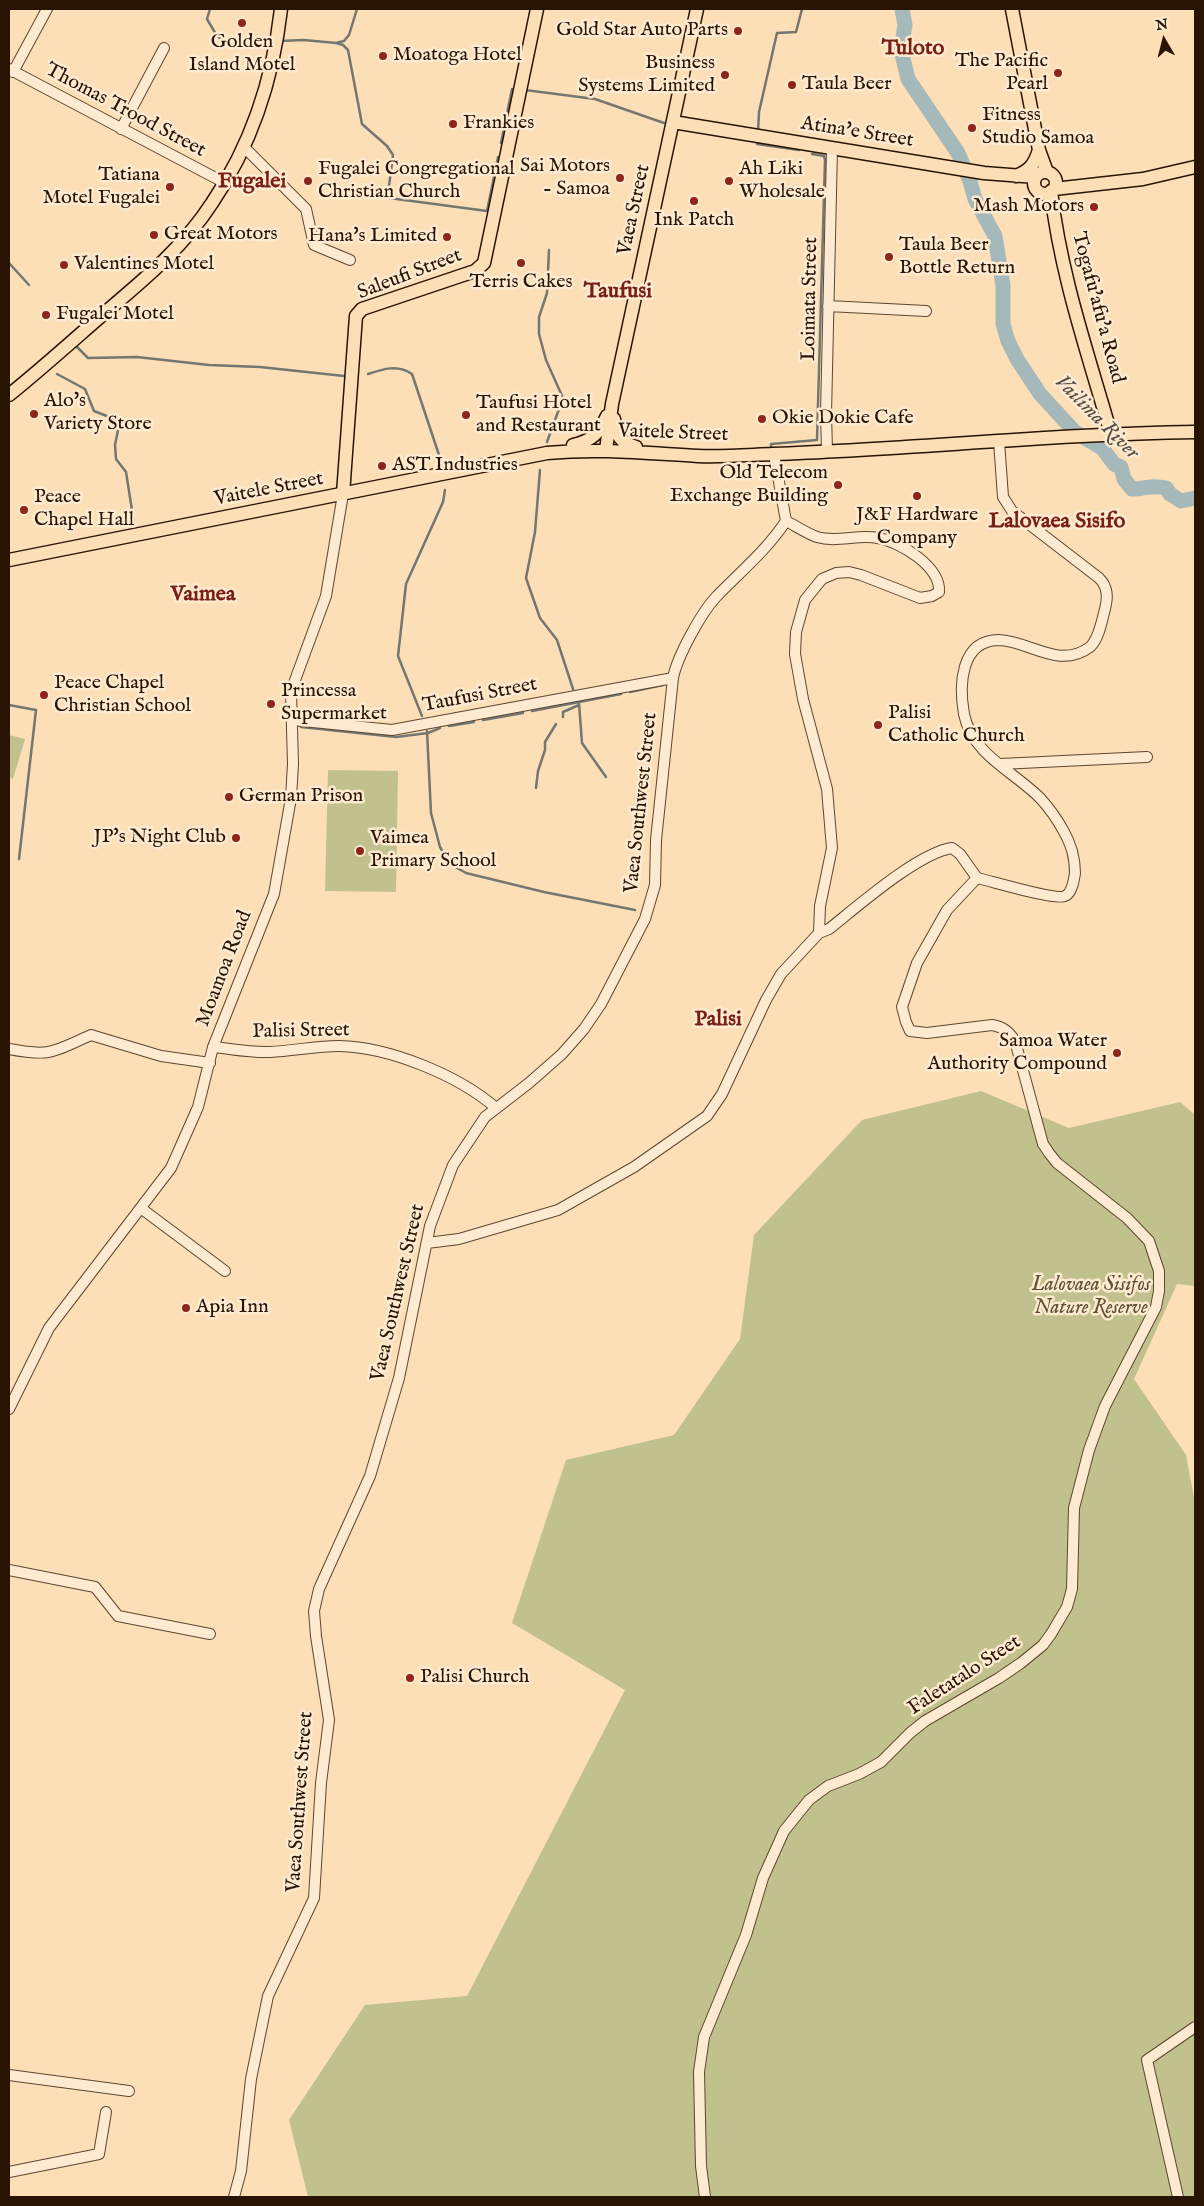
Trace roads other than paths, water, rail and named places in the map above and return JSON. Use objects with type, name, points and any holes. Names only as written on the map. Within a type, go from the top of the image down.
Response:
[{"type":"main road","points":[[9,395],[151,273],[180,244],[212,204],[225,183],[262,104],[276,47],[281,9]]},
{"type":"main road","name":"Saleufi Street","points":[[344,494],[356,316],[362,308],[475,271],[484,263],[537,9]]},
{"type":"main road","name":"Vaea Street","points":[[606,450],[612,404],[697,9]]},
{"type":"main road","points":[[1012,9],[1044,183],[1083,184],[1143,178],[1195,167]]},
{"type":"main road","name":"Atina'e Street","points":[[673,122],[1044,183]]},
{"type":"main road","points":[[1014,177],[1030,170],[1039,150]]},
{"type":"main road","name":"Togafu'afu'a Road","points":[[1044,183],[1108,434]]},
{"type":"main road","points":[[1055,221],[1064,195],[1083,184]]},
{"type":"main road","points":[[612,404],[615,432],[619,439],[624,443],[646,451]]},
{"type":"main road","points":[[525,457],[587,442],[600,430],[612,404]]},
{"type":"main road","name":"Vaitele Street","points":[[9,560],[525,457],[589,449],[646,451],[699,456],[774,454],[1108,434],[1195,432]]},
{"type":"street","points":[[11,70],[47,9]]},
{"type":"street","points":[[121,128],[164,48]]},
{"type":"street","name":"Thomas Trood Street","points":[[11,70],[225,183]]},
{"type":"street","points":[[243,146],[306,209],[314,245],[350,260]]},
{"type":"street","name":"Loimata Street","points":[[827,451],[832,148]]},
{"type":"street","points":[[828,306],[926,311]]},
{"type":"street","points":[[426,1243],[459,1239],[558,1210],[634,1167],[707,1116],[722,1094],[766,1000],[781,974],[819,933],[829,929],[909,868],[942,850],[952,848],[960,854],[977,878],[1044,895],[1062,898],[1068,894],[1073,883],[1074,874],[1072,850],[1057,819],[1041,799],[985,753],[972,736],[964,714],[963,674],[966,660],[973,650],[985,643],[999,640],[1052,656],[1073,654],[1090,646],[1098,634],[1106,606],[1107,592],[1105,584],[1098,578],[1012,511],[1003,497],[999,441]]},
{"type":"street","points":[[774,454],[786,521],[817,537],[840,540],[878,538],[897,545],[931,568],[940,582],[939,592],[932,596],[920,598],[861,575],[848,572],[836,573],[822,579],[805,600],[796,632],[795,654],[803,699],[827,789],[832,848],[820,906],[819,933]]},
{"type":"street","name":"Moamoa Road","points":[[9,1410],[49,1328],[142,1209],[171,1168],[198,1108],[214,1047],[274,894],[292,798],[291,690],[326,596],[344,494]]},
{"type":"street","name":"Vaea Southwest Street","points":[[234,2197],[241,2170],[251,2079],[268,1996],[314,1898],[321,1783],[329,1720],[314,1611],[319,1589],[370,1476],[399,1378],[426,1243],[439,1201],[453,1165],[485,1117],[549,1066],[584,1029],[601,1004],[645,919],[655,885],[656,840],[676,662],[714,599],[746,570],[772,542],[786,521]]},
{"type":"street","name":"Taufusi Street","points":[[292,720],[392,730],[673,678]]},
{"type":"street","points":[[1000,764],[1147,757]]},
{"type":"street","name":"Faletatalo Steet","points":[[705,2197],[701,2166],[699,2072],[704,2038],[736,1961],[763,1878],[784,1831],[809,1800],[828,1786],[859,1774],[882,1762],[910,1733],[937,1712],[999,1678],[1043,1645],[1066,1607],[1072,1589],[1074,1508],[1088,1450],[1105,1406],[1156,1307],[1159,1291],[1159,1271],[1149,1241],[1126,1218],[1057,1163],[1049,1153],[1043,1144],[1015,1041],[1010,1033],[1002,1027],[992,1025],[927,1032],[910,1031],[906,1022],[902,1007],[917,964],[947,910],[977,878]]},
{"type":"street","points":[[9,1049],[45,1054],[56,1052],[91,1035],[161,1056],[210,1063]]},
{"type":"street","name":"Palisi Street","points":[[214,1047],[269,1052],[340,1046],[370,1050],[396,1056],[422,1066],[480,1094],[496,1108]]},
{"type":"street","points":[[142,1209],[225,1271]]},
{"type":"street","points":[[9,1570],[95,1587],[118,1616],[210,1634]]},
{"type":"street","points":[[1178,2197],[1148,2060],[1195,2027]]},
{"type":"street","points":[[9,2075],[129,2092]]},
{"type":"street","points":[[9,2172],[99,2154],[106,2112]]},
{"type":"waterway","points":[[210,9],[207,19],[217,36],[223,40],[271,41]]},
{"type":"waterway","points":[[279,41],[304,40],[336,43],[344,41],[349,35],[357,9]]},
{"type":"waterway","points":[[758,132],[759,112],[777,33],[796,32],[802,9]]},
{"type":"waterway","name":"Vailima River","points":[[902,9],[905,25],[901,50],[908,79],[958,153],[970,181],[975,199],[995,236],[1003,286],[1003,324],[1008,341],[1017,359],[1040,394],[1075,432],[1102,448],[1114,464],[1121,467],[1124,479],[1132,489],[1161,487],[1166,488],[1170,494],[1181,501],[1195,498]]},
{"type":"waterway","points":[[336,43],[343,45],[348,50],[362,124],[387,146],[393,155],[389,198],[487,211],[498,157]]},
{"type":"waterway","points":[[501,143],[512,89]]},
{"type":"waterway","points":[[525,90],[595,99],[664,123]]},
{"type":"waterway","points":[[757,140],[757,144],[799,150]]},
{"type":"waterway","points":[[771,449],[771,444],[817,440],[825,160],[824,156],[812,154]]},
{"type":"waterway","points":[[547,442],[563,398],[546,360],[539,334],[539,317],[547,293],[549,250]]},
{"type":"waterway","points":[[9,263],[29,285]]},
{"type":"waterway","points":[[77,347],[88,358],[137,357],[344,376]]},
{"type":"waterway","points":[[368,374],[396,368],[412,374],[440,458]]},
{"type":"waterway","points":[[57,374],[85,389],[94,411],[117,420],[119,425],[115,445],[116,459],[126,472],[134,523]]},
{"type":"waterway","points":[[540,470],[535,532],[526,578],[540,618],[557,640],[573,689]]},
{"type":"waterway","points":[[422,716],[398,656],[406,584],[443,502],[445,490]]},
{"type":"waterway","points":[[630,692],[663,685]]},
{"type":"waterway","points":[[532,711],[621,694]]},
{"type":"waterway","points":[[579,703],[582,743],[606,777]]},
{"type":"waterway","points":[[9,705],[36,710],[19,859]]},
{"type":"waterway","points":[[563,717],[563,712],[579,705]]},
{"type":"waterway","points":[[483,720],[523,713]]},
{"type":"waterway","points":[[449,726],[474,722]]},
{"type":"waterway","points":[[536,788],[538,771],[545,750],[545,742],[556,724]]},
{"type":"waterway","points":[[301,727],[396,737],[428,733],[440,728]]},
{"type":"waterway","points":[[427,731],[431,813],[440,847],[450,864],[466,873],[544,892],[635,910]]},
{"type":"place","name":"Golden Island Motel","points":[[242,23]]},
{"type":"place","name":"Gold Star Auto Parts","points":[[738,31]]},
{"type":"place","name":"Moatoga Hotel","points":[[383,56]]},
{"type":"place","name":"The Pacific Pearl","points":[[1058,73]]},
{"type":"place","name":"Business Systems Limited","points":[[725,75]]},
{"type":"place","name":"Taula Beer","points":[[792,85]]},
{"type":"place","name":"Frankies","points":[[453,124]]},
{"type":"place","name":"Fitness Studio Samoa","points":[[972,128]]},
{"type":"place","name":"Sai Motors - Samoa","points":[[620,178]]},
{"type":"place","name":"Fugalei Congregational Christian Church","points":[[308,181]]},
{"type":"place","name":"Ah Liki Wholesale","points":[[729,181]]},
{"type":"place","name":"Tatiana Motel Fugalei","points":[[170,187]]},
{"type":"place","name":"Ink Patch","points":[[694,201]]},
{"type":"place","name":"Mash Motors","points":[[1094,207]]},
{"type":"place","name":"Great Motors","points":[[154,235]]},
{"type":"place","name":"Hana's Limited","points":[[447,237]]},
{"type":"place","name":"Taula Beer Bottle Return","points":[[889,257]]},
{"type":"place","name":"Terris Cakes","points":[[521,263]]},
{"type":"place","name":"Valentines Motel","points":[[64,265]]},
{"type":"place","name":"Fugalei Motel","points":[[46,315]]},
{"type":"place","name":"Alo's Variety Store","points":[[34,414]]},
{"type":"place","name":"Taufusi Hotel and Restaurant","points":[[466,415]]},
{"type":"place","name":"Okie Dokie Cafe","points":[[762,419]]},
{"type":"place","name":"AST Industries","points":[[382,466]]},
{"type":"place","name":"Old Telecom Exchange Building","points":[[838,485]]},
{"type":"place","name":"J&F Hardware Company","points":[[917,496]]},
{"type":"place","name":"Peace Chapel Hall","points":[[24,510]]},
{"type":"place","name":"Peace Chapel Christian School","points":[[44,695]]},
{"type":"place","name":"Princessa Supermarket","points":[[271,704]]},
{"type":"place","name":"Palisi Catholic Church","points":[[878,725]]},
{"type":"place","name":"German Prison","points":[[229,797]]},
{"type":"place","name":"JP's Night Club","points":[[236,838]]},
{"type":"place","name":"Vaimea Primary School","points":[[360,851]]},
{"type":"place","name":"Samoa Water Authority Compound","points":[[1117,1053]]},
{"type":"place","name":"Apia Inn","points":[[186,1308]]},
{"type":"place","name":"Palisi Church","points":[[410,1678]]},
{"type":"district","name":"Tuloto","points":[[913,49]]},
{"type":"district","name":"Fugalei","points":[[252,182]]},
{"type":"district","name":"Taufusi","points":[[618,292]]},
{"type":"district","name":"Lalovaea Sisifo","points":[[1057,522]]},
{"type":"district","name":"Vaimea","points":[[203,595]]},
{"type":"district","name":"Palisi","points":[[718,1020]]},
{"type":"park label","name":"Lalovaea Sisifos Nature Reserve","points":[[1091,1298]]}]
